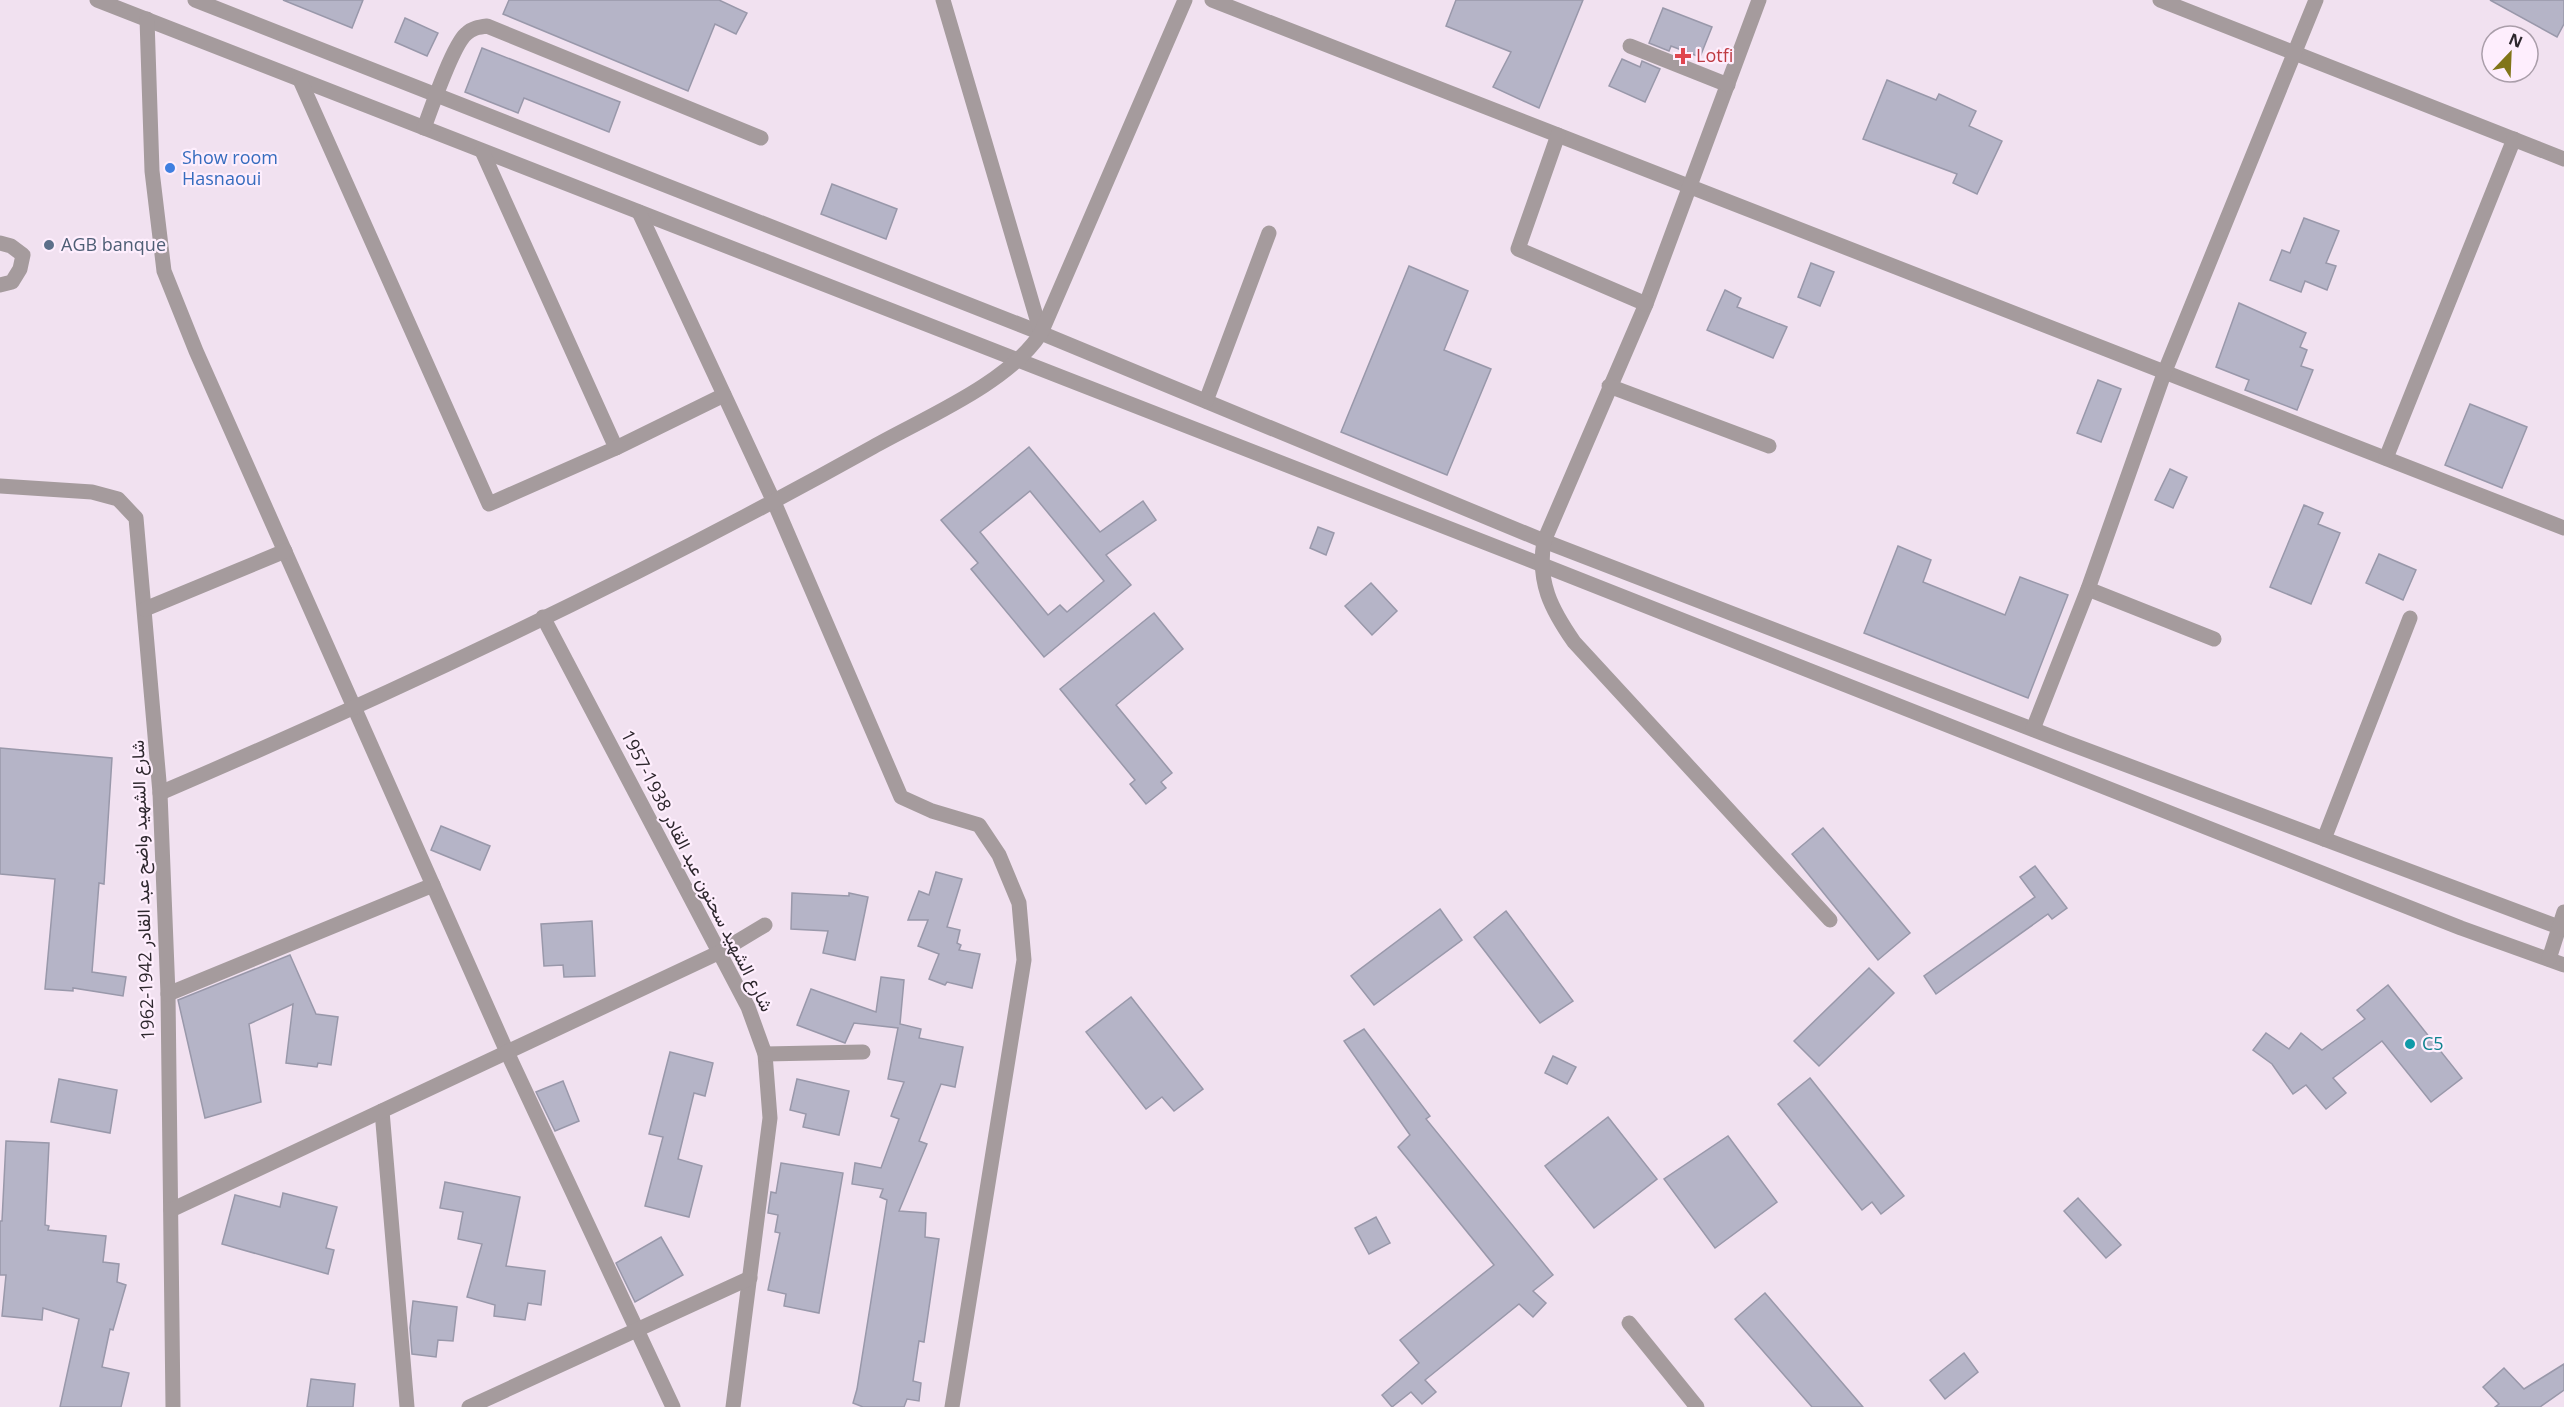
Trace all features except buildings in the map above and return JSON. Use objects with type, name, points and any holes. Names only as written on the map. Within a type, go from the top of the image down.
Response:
[{"type":"street","points":[[97,0],[1540,564],[2428,915],[2557,962],[2564,912]]},
{"type":"street","points":[[195,0],[227,6],[436,94],[1041,333],[1544,541],[2324,840],[2562,928]]},
{"type":"street","points":[[943,0],[1041,333]]},
{"type":"street","points":[[160,793],[355,709],[774,502],[982,386],[1018,361],[1041,333],[1185,0]]},
{"type":"street","points":[[1212,0],[2564,528]]},
{"type":"street","points":[[1759,0],[1646,304],[1544,541],[1540,564],[1552,609],[1574,642],[1830,920]]},
{"type":"street","points":[[2160,0],[2564,159]]},
{"type":"street","points":[[2033,729],[2088,589],[2165,371],[2316,0]]},
{"type":"street","points":[[147,19],[152,171],[164,271],[507,1052],[673,1407]]},
{"type":"street","points":[[424,128],[436,94],[464,35],[474,28],[487,26],[761,138]]},
{"type":"street","points":[[1630,46],[1728,86]]},
{"type":"street","points":[[300,80],[489,504],[616,448],[724,395]]},
{"type":"street","points":[[1558,135],[1518,249],[1646,304]]},
{"type":"street","points":[[2386,458],[2514,139]]},
{"type":"street","points":[[482,151],[616,448]]},
{"type":"street","points":[[639,212],[774,502],[901,797],[932,811],[979,825],[999,855],[1019,903],[1024,960],[952,1407]]},
{"type":"street","points":[[1206,401],[1269,233]]},
{"type":"street","points":[[0,243],[11,246],[22,255],[20,268],[12,282],[0,285]]},
{"type":"street","points":[[1609,386],[1769,446]]},
{"type":"street","name":"شارع الشهيد واضح عبد القادر 1942-1962","points":[[0,486],[92,492],[118,500],[136,518],[160,793],[168,994],[173,1407]]},
{"type":"street","points":[[145,609],[285,550]]},
{"type":"street","points":[[2088,589],[2214,639]]},
{"type":"street","name":"شارع الشهيد سحنون عبد القادر 1938-1957","points":[[543,617],[748,1007],[765,1054],[770,1118],[734,1407]]},
{"type":"street","points":[[2324,840],[2410,618]]},
{"type":"street","points":[[168,994],[433,885]]},
{"type":"street","points":[[171,1210],[720,952],[765,925]]},
{"type":"street","points":[[765,1054],[863,1052]]},
{"type":"street","points":[[382,1111],[407,1407]]},
{"type":"street","points":[[469,1407],[636,1328],[750,1278]]},
{"type":"street","points":[[1629,1323],[1697,1407]]},
{"type":"place","name":"Lotfi","points":[[1683,56]]},
{"type":"place","name":"Show room Hasnaoui","points":[[170,168]]},
{"type":"place","name":"AGB banque","points":[[49,245]]},
{"type":"place","name":"C5","points":[[2410,1044]]}]
